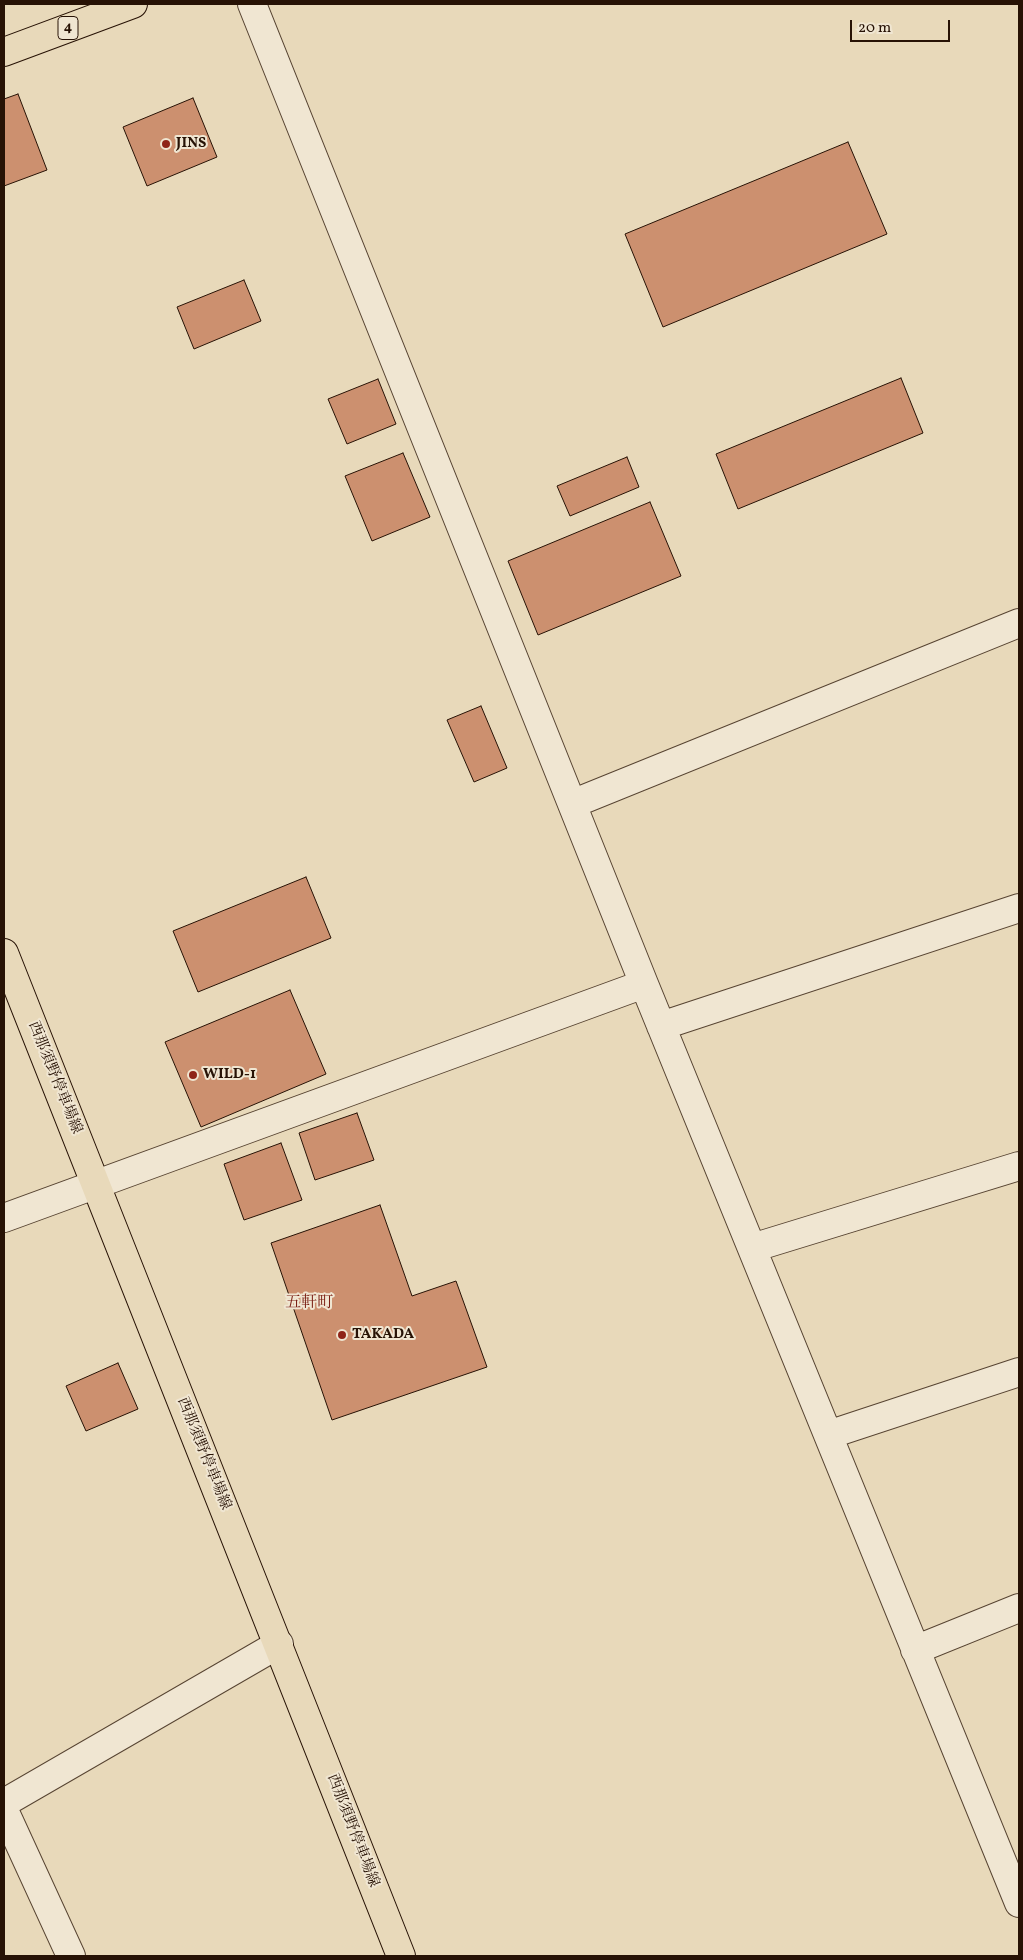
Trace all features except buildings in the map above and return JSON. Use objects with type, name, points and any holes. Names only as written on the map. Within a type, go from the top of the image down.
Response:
[{"type":"main road","name":"4","points":[[4,52],[133,4]]},
{"type":"main road","name":"西那須野停車場線","points":[[4,953],[401,1956]]},
{"type":"street","points":[[252,4],[644,984],[1019,1903]]},
{"type":"street","points":[[572,804],[1019,622]]},
{"type":"street","points":[[661,1026],[1019,908]]},
{"type":"street","points":[[4,1218],[644,984]]},
{"type":"street","points":[[752,1248],[1019,1166]]},
{"type":"street","points":[[828,1435],[1019,1372]]},
{"type":"street","points":[[915,1650],[1019,1608]]},
{"type":"street","points":[[4,1803],[278,1644]]},
{"type":"street","points":[[4,1810],[71,1956]]},
{"type":"place","name":"JINS","points":[[166,144]]},
{"type":"place","name":"WILD-1","points":[[193,1075]]},
{"type":"place","name":"TAKADA","points":[[342,1335]]},
{"type":"district","name":"五軒町","points":[[309,1304]]}]
